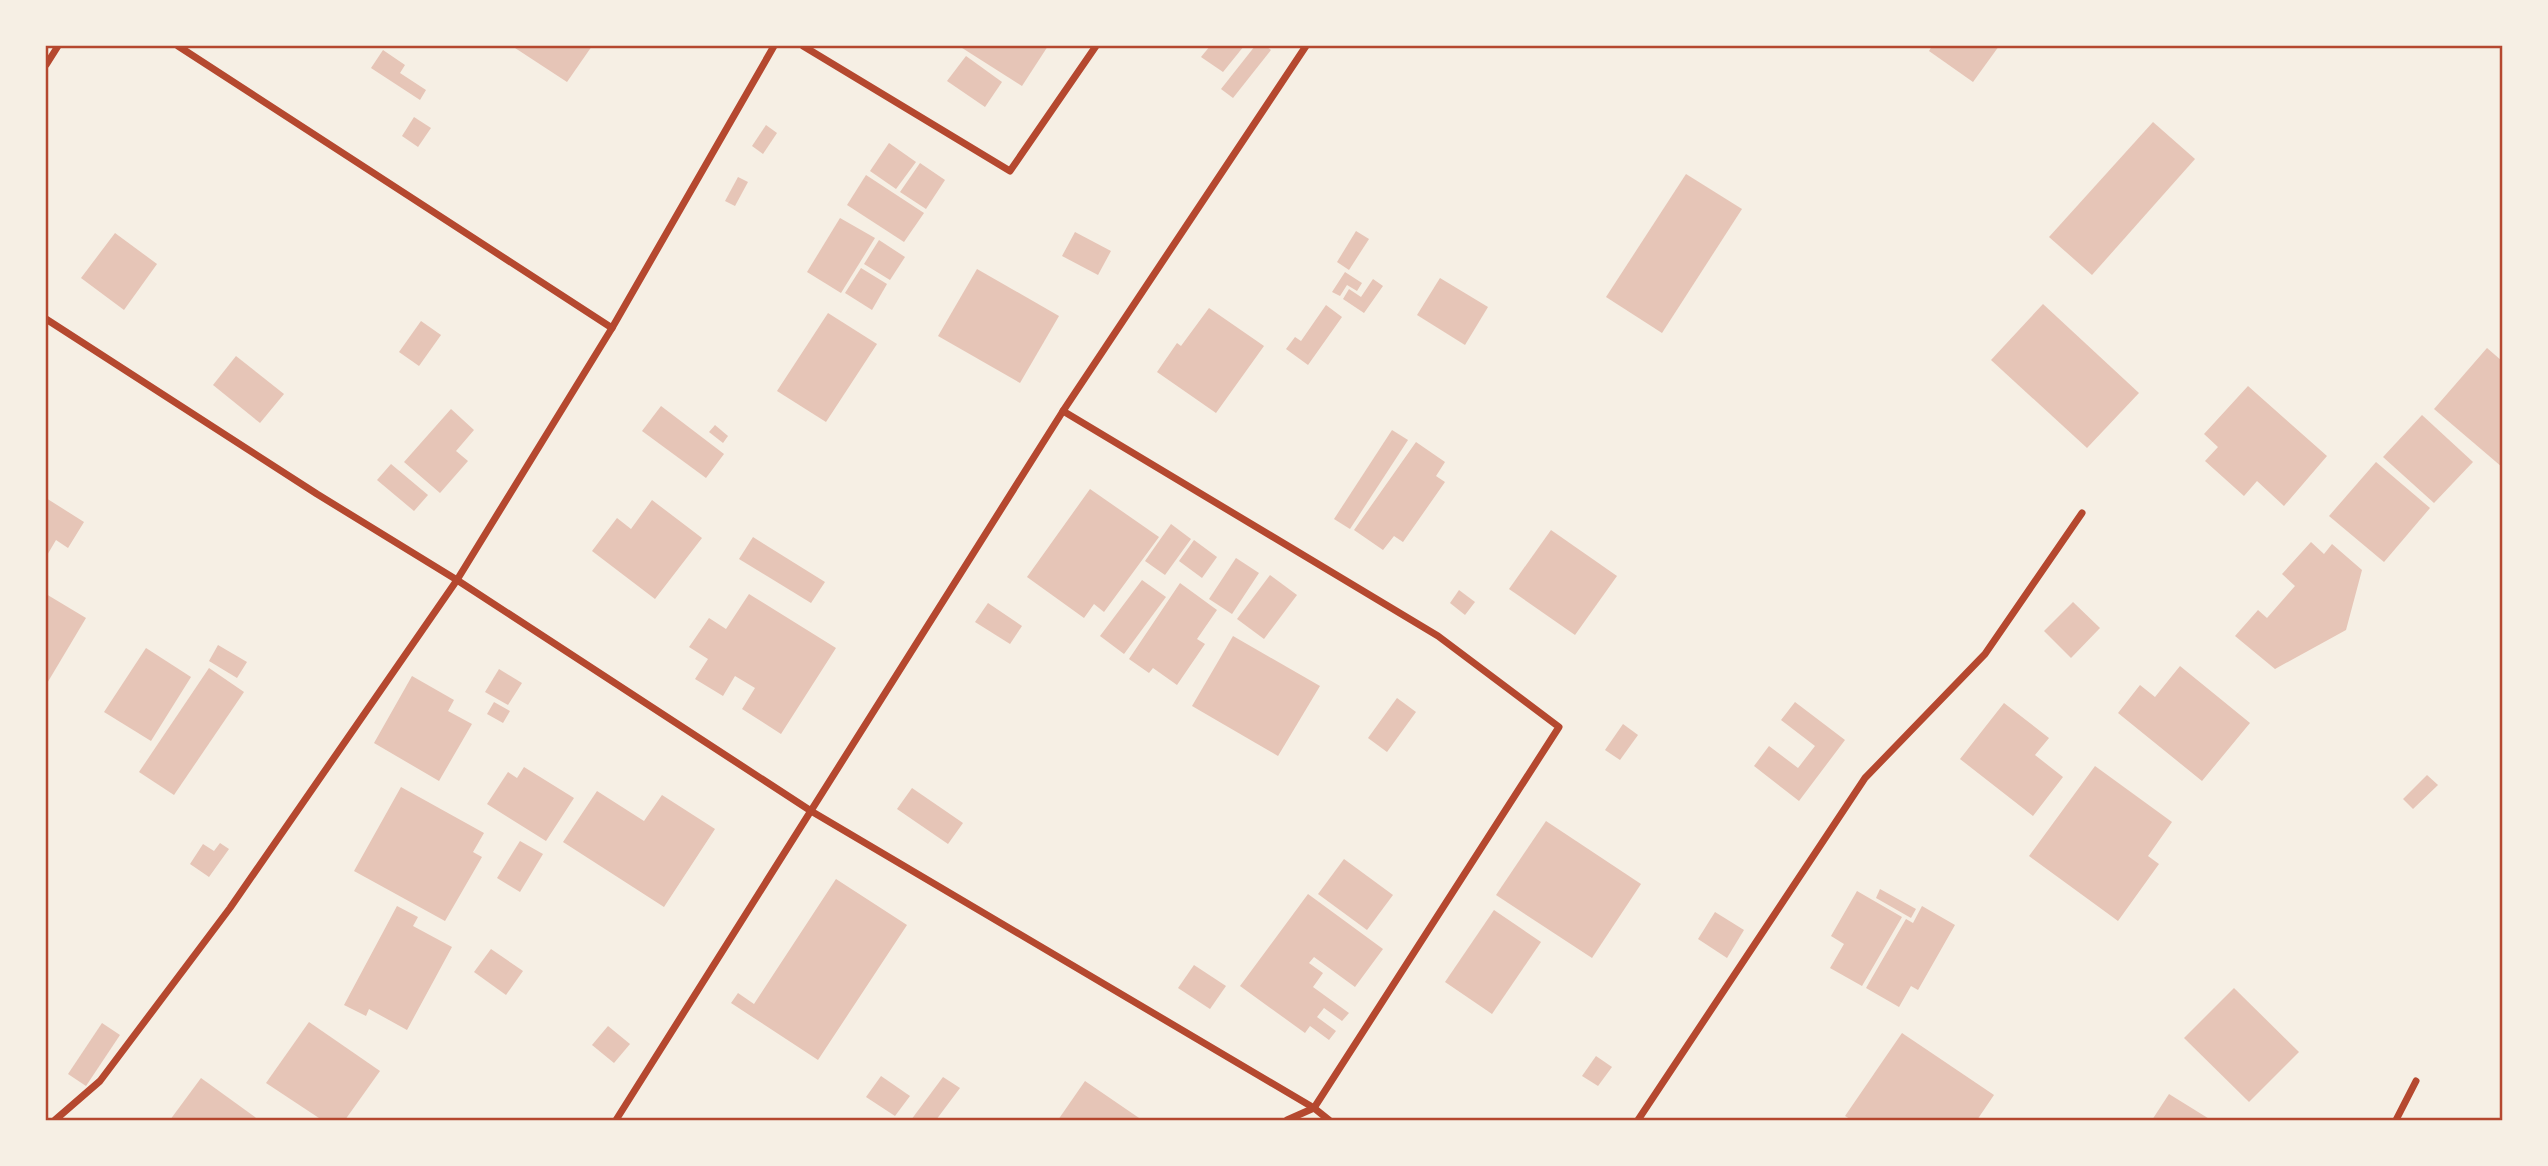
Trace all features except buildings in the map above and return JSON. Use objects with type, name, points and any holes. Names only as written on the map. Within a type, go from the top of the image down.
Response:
[{"type":"street","points":[[46,65],[58,46]]},
{"type":"street","points":[[178,46],[612,328]]},
{"type":"street","points":[[55,1121],[100,1081],[230,908],[457,580],[612,328],[774,46]]},
{"type":"street","points":[[803,46],[1010,171],[1096,46]]},
{"type":"street","points":[[616,1121],[1063,411],[1306,46]]},
{"type":"street","points":[[46,319],[317,494],[457,580],[811,811],[1314,1108],[1329,1121]]},
{"type":"street","points":[[1063,411],[1438,636],[1559,727],[1314,1108],[1287,1121]]},
{"type":"street","points":[[1637,1121],[1864,778],[1985,654],[2082,513]]},
{"type":"street","points":[[2396,1121],[2416,1081]]}]
